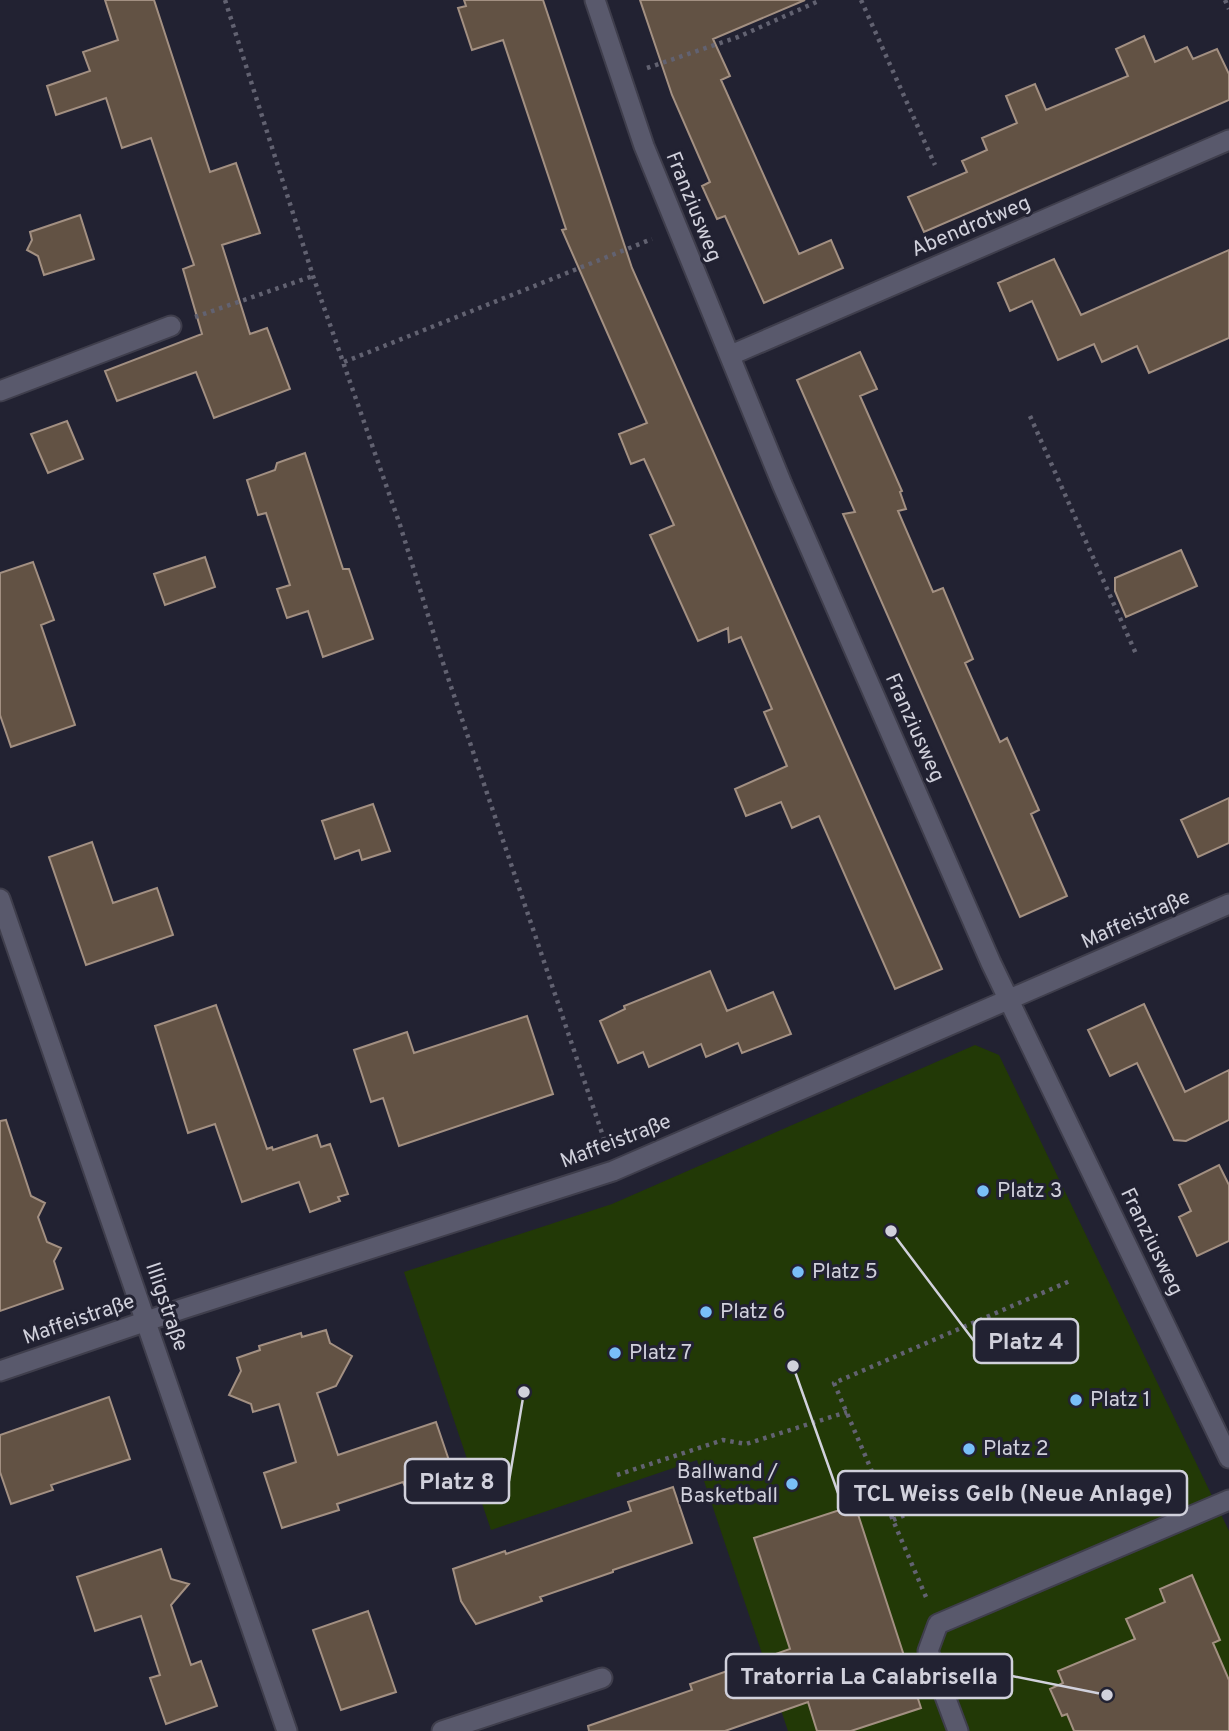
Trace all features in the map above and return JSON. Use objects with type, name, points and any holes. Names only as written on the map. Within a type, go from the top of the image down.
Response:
[{"type":"street","name":"Franziusweg","points":[[595,0],[644,146],[676,229],[731,355],[788,497],[1009,1000],[1226,1446]]},
{"type":"street","name":"Abendrotweg","points":[[731,355],[1229,141]]},
{"type":"street","points":[[0,391],[172,326]]},
{"type":"street","name":"Illigstraße","points":[[0,899],[287,1731]]},
{"type":"street","name":"Maffeistraße","points":[[0,1371],[146,1321],[613,1171],[1229,904]]},
{"type":"street","points":[[958,1731],[928,1651],[938,1624],[1229,1500]]},
{"type":"street","points":[[442,1731],[602,1678]]},
{"type":"path","points":[[225,0],[313,276],[400,525],[441,657],[606,1146]]},
{"type":"path","points":[[636,72],[738,37],[821,0]]},
{"type":"path","points":[[860,0],[935,165]]},
{"type":"path","points":[[1225,0],[1229,9]]},
{"type":"path","points":[[344,362],[676,229]]},
{"type":"path","points":[[172,326],[313,276]]},
{"type":"path","points":[[1030,416],[1137,656]]},
{"type":"path","points":[[938,1624],[834,1383],[1070,1281]]},
{"type":"path","points":[[617,1475],[723,1440],[746,1444],[846,1412]]},
{"type":"path","points":[[893,1520],[934,1503]]},
{"type":"green space","points":[[975,1045],[999,1055],[1229,1531],[1229,1731],[788,1731],[697,1460],[491,1530],[404,1272],[612,1204]]},
{"type":"building","points":[[105,0],[154,0],[210,172],[236,163],[260,233],[222,245],[250,334],[267,328],[290,389],[214,418],[196,372],[117,401],[105,371],[202,334],[183,269],[194,265],[151,138],[122,148],[106,98],[56,115],[47,86],[90,71],[83,52],[118,40]]},
{"type":"building","points":[[464,0],[543,0],[632,268],[942,969],[895,989],[819,816],[792,828],[781,802],[746,816],[735,789],[787,766],[764,712],[772,709],[741,637],[729,642],[728,628],[698,641],[650,535],[674,525],[644,459],[631,464],[619,434],[647,423],[562,230],[566,229],[503,40],[472,50],[458,8],[466,6]]},
{"type":"building","points":[[640,0],[805,0],[713,39],[730,76],[721,80],[799,254],[831,240],[843,268],[764,303],[725,216],[717,219],[702,186],[710,182],[672,95]]},
{"type":"building","points":[[1144,36],[1155,62],[1187,47],[1193,59],[1217,49],[1229,74],[1229,100],[924,232],[908,197],[967,172],[962,161],[987,150],[982,138],[1017,123],[1006,96],[1035,84],[1046,110],[1128,76],[1116,49]]},
{"type":"building","points":[[80,215],[94,259],[44,275],[38,256],[27,250],[32,240],[30,232]]},
{"type":"building","points":[[1229,250],[1229,338],[1149,373],[1137,346],[1102,362],[1094,344],[1058,360],[1032,301],[1010,311],[998,283],[1054,259],[1081,315]]},
{"type":"building","points":[[860,352],[877,389],[860,396],[902,491],[900,492],[906,509],[898,511],[933,592],[943,588],[973,659],[965,663],[1000,742],[1007,738],[1039,810],[1031,814],[1067,896],[1020,917],[843,514],[855,512],[797,380]]},
{"type":"building","points":[[67,421],[83,459],[48,473],[31,434]]},
{"type":"building","points":[[305,453],[343,569],[349,569],[373,639],[323,657],[308,611],[287,618],[277,589],[290,585],[266,513],[258,515],[247,480],[275,470],[277,463]]},
{"type":"building","points":[[1181,550],[1197,586],[1126,617],[1115,591],[1115,578]]},
{"type":"building","points":[[205,557],[215,587],[165,605],[154,574]]},
{"type":"building","points":[[33,562],[54,620],[41,625],[75,725],[11,747],[0,715],[0,573]]},
{"type":"building","points":[[1229,798],[1229,843],[1198,857],[1181,820]]},
{"type":"building","points":[[373,804],[390,851],[362,860],[359,850],[335,859],[322,821]]},
{"type":"building","points":[[92,842],[113,903],[157,888],[173,935],[86,965],[49,857]]},
{"type":"building","points":[[710,971],[727,1011],[773,992],[791,1034],[742,1053],[738,1043],[706,1057],[701,1044],[649,1067],[643,1052],[618,1063],[600,1021],[625,1009],[624,1006]]},
{"type":"building","points":[[1144,1004],[1185,1092],[1229,1070],[1229,1120],[1186,1141],[1174,1140],[1137,1063],[1110,1076],[1088,1030]]},
{"type":"building","points":[[216,1005],[267,1149],[272,1147],[273,1150],[317,1135],[321,1147],[330,1144],[348,1194],[338,1197],[340,1201],[310,1212],[299,1182],[242,1202],[215,1124],[188,1133],[155,1026]]},
{"type":"building","points":[[527,1016],[553,1094],[399,1146],[383,1098],[371,1102],[354,1050],[407,1032],[414,1053]]},
{"type":"building","points":[[6,1120],[31,1196],[45,1203],[38,1217],[47,1242],[61,1248],[54,1261],[63,1289],[0,1311],[0,1121]]},
{"type":"building","points":[[1219,1165],[1229,1185],[1229,1241],[1197,1256],[1179,1217],[1191,1211],[1179,1185]]},
{"type":"building","points":[[326,1330],[330,1343],[352,1356],[336,1386],[317,1393],[338,1455],[436,1422],[458,1487],[412,1502],[403,1482],[337,1504],[339,1510],[282,1528],[264,1473],[296,1462],[279,1404],[253,1412],[251,1404],[229,1395],[241,1371],[237,1358],[260,1350],[259,1346],[301,1333],[302,1337]]},
{"type":"building","points":[[109,1397],[130,1459],[51,1485],[53,1490],[11,1504],[0,1472],[0,1435]]},
{"type":"building","points":[[673,1487],[692,1543],[540,1597],[542,1601],[476,1624],[461,1601],[453,1569],[505,1551],[506,1554],[631,1511],[628,1502]]},
{"type":"building","points":[[855,1505],[921,1708],[851,1731],[817,1731],[808,1702],[725,1731],[589,1731],[588,1726],[692,1690],[690,1684],[790,1649],[754,1538]]},
{"type":"building","points":[[161,1549],[171,1579],[189,1584],[171,1605],[191,1665],[201,1661],[217,1706],[166,1724],[150,1678],[160,1675],[141,1616],[95,1631],[77,1577]]},
{"type":"building","points":[[1192,1575],[1220,1640],[1213,1643],[1229,1680],[1229,1731],[1074,1731],[1067,1714],[1062,1716],[1050,1689],[1063,1683],[1058,1671],[1135,1639],[1126,1619],[1165,1602],[1160,1589]]},
{"type":"building","points":[[368,1611],[396,1692],[341,1710],[313,1630]]},
{"type":"place","name":"Platz 3","points":[[983,1191]]},
{"type":"place","name":"Platz 4","points":[[891,1231]]},
{"type":"place","name":"Platz 5","points":[[798,1272]]},
{"type":"place","name":"Platz 6","points":[[706,1312]]},
{"type":"place","name":"Platz 7","points":[[615,1353]]},
{"type":"place","name":"TCL Weiss Gelb (Neue Anlage)","points":[[793,1366]]},
{"type":"place","name":"Platz 8","points":[[524,1392]]},
{"type":"place","name":"Platz 1","points":[[1076,1400]]},
{"type":"place","name":"Platz 2","points":[[969,1449]]},
{"type":"place","name":"Ballwand / Basketball","points":[[792,1484]]},
{"type":"place","name":"Tratorria La Calabrisella","points":[[1107,1695]]}]
